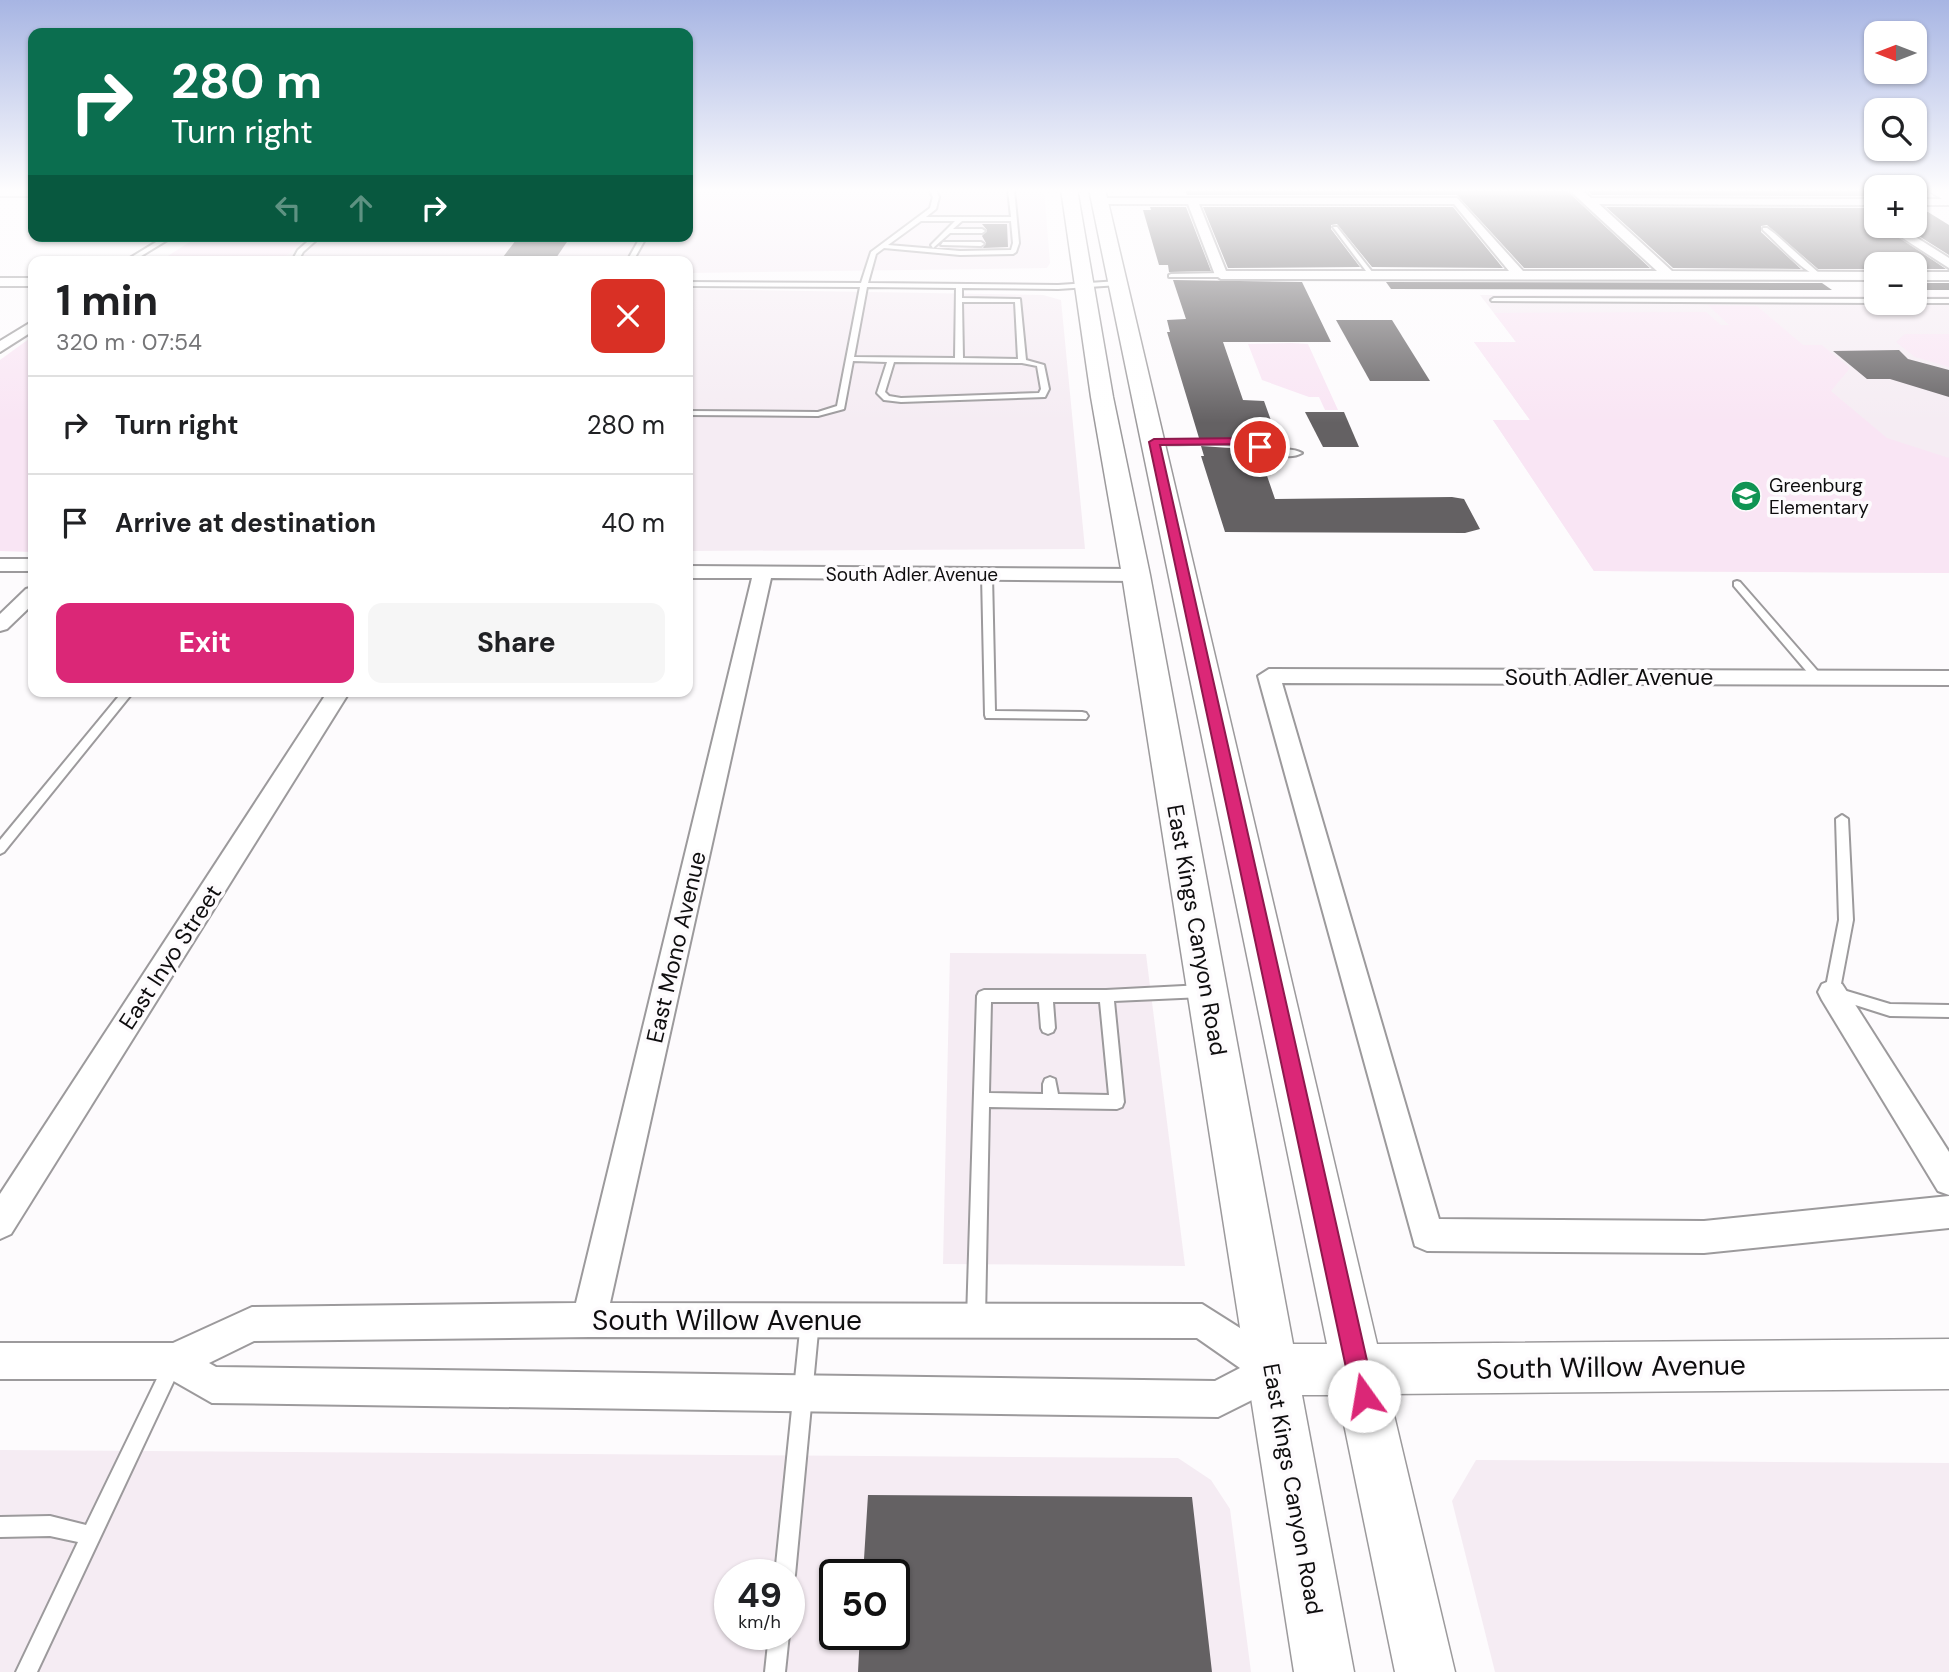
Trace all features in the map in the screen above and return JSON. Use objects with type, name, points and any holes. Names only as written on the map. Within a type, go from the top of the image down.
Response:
[{"type":"main road","name":"East Kings Canyon Road","points":[[1081,267],[1324,1672]]},
{"type":"main road","points":[[1115,267],[1425,1672]]},
{"type":"main road","name":"South Willow Avenue","points":[[1273,1370],[1949,1364]]},
{"type":"street","points":[[1218,267],[1221,275],[1864,276]]},
{"type":"street","points":[[1512,267],[1519,275]]},
{"type":"street","points":[[1660,267],[1669,275]]},
{"type":"street","points":[[1927,276],[1949,276]]},
{"type":"street","points":[[0,282],[28,282]]},
{"type":"street","points":[[0,348],[28,328]]},
{"type":"street","points":[[0,565],[28,565]]},
{"type":"street","name":"South Adler Avenue","points":[[693,572],[1136,575]]},
{"type":"street","name":"East Mono Avenue","points":[[589,1320],[763,573]]},
{"type":"street","points":[[0,625],[28,598]]},
{"type":"street","name":"South Adler Avenue","points":[[1949,678],[1269,676],[1427,1235],[1704,1237],[1949,1212]]},
{"type":"street","name":"East Inyo Street","points":[[0,1223],[335,697]]},
{"type":"street","points":[[1832,992],[1949,1180]]},
{"type":"street","name":"South Willow Avenue","points":[[0,1361],[174,1361],[252,1324],[589,1320],[1202,1321],[1273,1370],[1218,1399],[212,1385],[174,1361]]},
{"type":"lane","points":[[693,413],[831,412],[841,407],[869,267]]},
{"type":"lane","points":[[1366,267],[1371,274]]},
{"type":"lane","points":[[1807,267],[1818,275]]},
{"type":"lane","points":[[1171,276],[1221,275]]},
{"type":"lane","points":[[693,278],[959,286],[1058,287],[1083,283],[1119,283]]},
{"type":"lane","points":[[693,284],[1057,278],[1083,283]]},
{"type":"lane","points":[[959,286],[959,360]]},
{"type":"lane","points":[[959,300],[1018,300],[1022,361]]},
{"type":"lane","points":[[1494,300],[1864,301]]},
{"type":"lane","points":[[1927,301],[1949,301]]},
{"type":"lane","points":[[849,359],[891,359],[1022,361],[1040,365],[1045,389],[1042,395],[901,400],[887,398],[881,393],[891,359]]},
{"type":"lane","points":[[1250,441],[1274,452],[1298,453]]},
{"type":"lane","points":[[1154,442],[1276,443]]},
{"type":"lane","points":[[987,575],[990,715],[1082,716]]},
{"type":"lane","points":[[1737,584],[1818,678]]},
{"type":"lane","points":[[0,849],[124,697]]},
{"type":"lane","points":[[1842,819],[1846,920],[1832,992],[1890,1010],[1949,1011]]},
{"type":"lane","points":[[976,1320],[984,1100],[984,996],[1106,996],[1207,991]]},
{"type":"lane","points":[[984,1100],[1117,1102],[1106,996]]},
{"type":"lane","points":[[1046,997],[1048,1028]]},
{"type":"lane","points":[[1050,1084],[1051,1101]]},
{"type":"lane","points":[[787,1559],[810,1321]]},
{"type":"lane","points":[[26,1672],[174,1361]]},
{"type":"lane","points":[[0,1527],[50,1526],[91,1536]]},
{"type":"lane","points":[[775,1672],[777,1650]]},
{"type":"shaded area","points":[[693,267],[1047,268],[693,273]]},
{"type":"shaded area","points":[[693,289],[1043,295],[1061,300],[1085,549],[693,551]]},
{"type":"shaded area","name":"Greenburg Elementary","points":[[1480,295],[1864,296],[1864,315],[1927,315],[1927,296],[1949,296],[1949,573],[1594,571],[1493,420],[1530,420],[1474,342],[1516,342]]},
{"type":"shaded area","name":"Greenburg Elementary","points":[[1708,305],[1757,306],[1803,345],[1822,345],[1850,368],[1831,391],[1887,438],[1949,458],[1949,573],[1594,571],[1493,420],[1530,420],[1474,342],[1516,342],[1494,313],[1706,312],[1721,325],[1729,325]]},
{"type":"shaded area","points":[[1905,334],[1949,334],[1949,367],[1915,357],[1896,342]]},
{"type":"shaded area","points":[[28,340],[28,552],[0,551],[0,360]]},
{"type":"shaded area","points":[[1248,344],[1308,344],[1338,410],[1325,410],[1319,397],[1309,397],[1262,380]]},
{"type":"shaded area","points":[[950,953],[1146,954],[1185,1266],[943,1264]]},
{"type":"shaded area","points":[[0,1450],[1178,1458],[1211,1480],[1230,1509],[1251,1672],[0,1672]]},
{"type":"shaded area","points":[[1476,1460],[1949,1463],[1949,1672],[1495,1672],[1452,1501]]},
{"type":"building","points":[[1168,267],[1209,267],[1211,271],[1169,272]]},
{"type":"building","points":[[1228,267],[1356,267],[1228,268]]},
{"type":"building","points":[[1375,267],[1502,267],[1503,268]]},
{"type":"building","points":[[1523,267],[1650,268],[1524,268]]},
{"type":"building","points":[[1672,267],[1799,267],[1801,269],[1673,268]]},
{"type":"building","points":[[1816,267],[1864,267],[1818,269]]},
{"type":"building","points":[[1927,267],[1943,267],[1946,269],[1927,269]]},
{"type":"building","points":[[1173,280],[1302,282],[1331,342],[1223,342],[1243,400],[1264,401],[1273,426],[1249,426],[1253,438],[1199,438],[1167,332],[1170,332],[1167,320],[1186,319]]},
{"type":"building","points":[[1386,282],[1822,283],[1832,290],[1391,289]]},
{"type":"building","points":[[1927,283],[1949,283],[1949,290],[1927,290]]},
{"type":"building","points":[[1336,320],[1392,320],[1430,381],[1370,381]]},
{"type":"building","points":[[1899,350],[1908,359],[1949,370],[1949,397],[1890,379],[1867,379],[1833,351]]},
{"type":"building","points":[[1305,412],[1344,412],[1359,447],[1323,447]]},
{"type":"building","points":[[1201,446],[1258,450],[1275,499],[1452,497],[1464,499],[1480,529],[1465,533],[1225,532],[1201,456],[1204,456]]},
{"type":"building","points":[[868,1495],[1192,1497],[1212,1672],[858,1672],[859,1650],[910,1650],[910,1559],[864,1559]]},
{"type":"place","name":"Greenburg Elementary","points":[[1746,496]]},
{"type":"route","points":[[1260,447],[1250,441],[1154,442],[1364,1396]]}]
